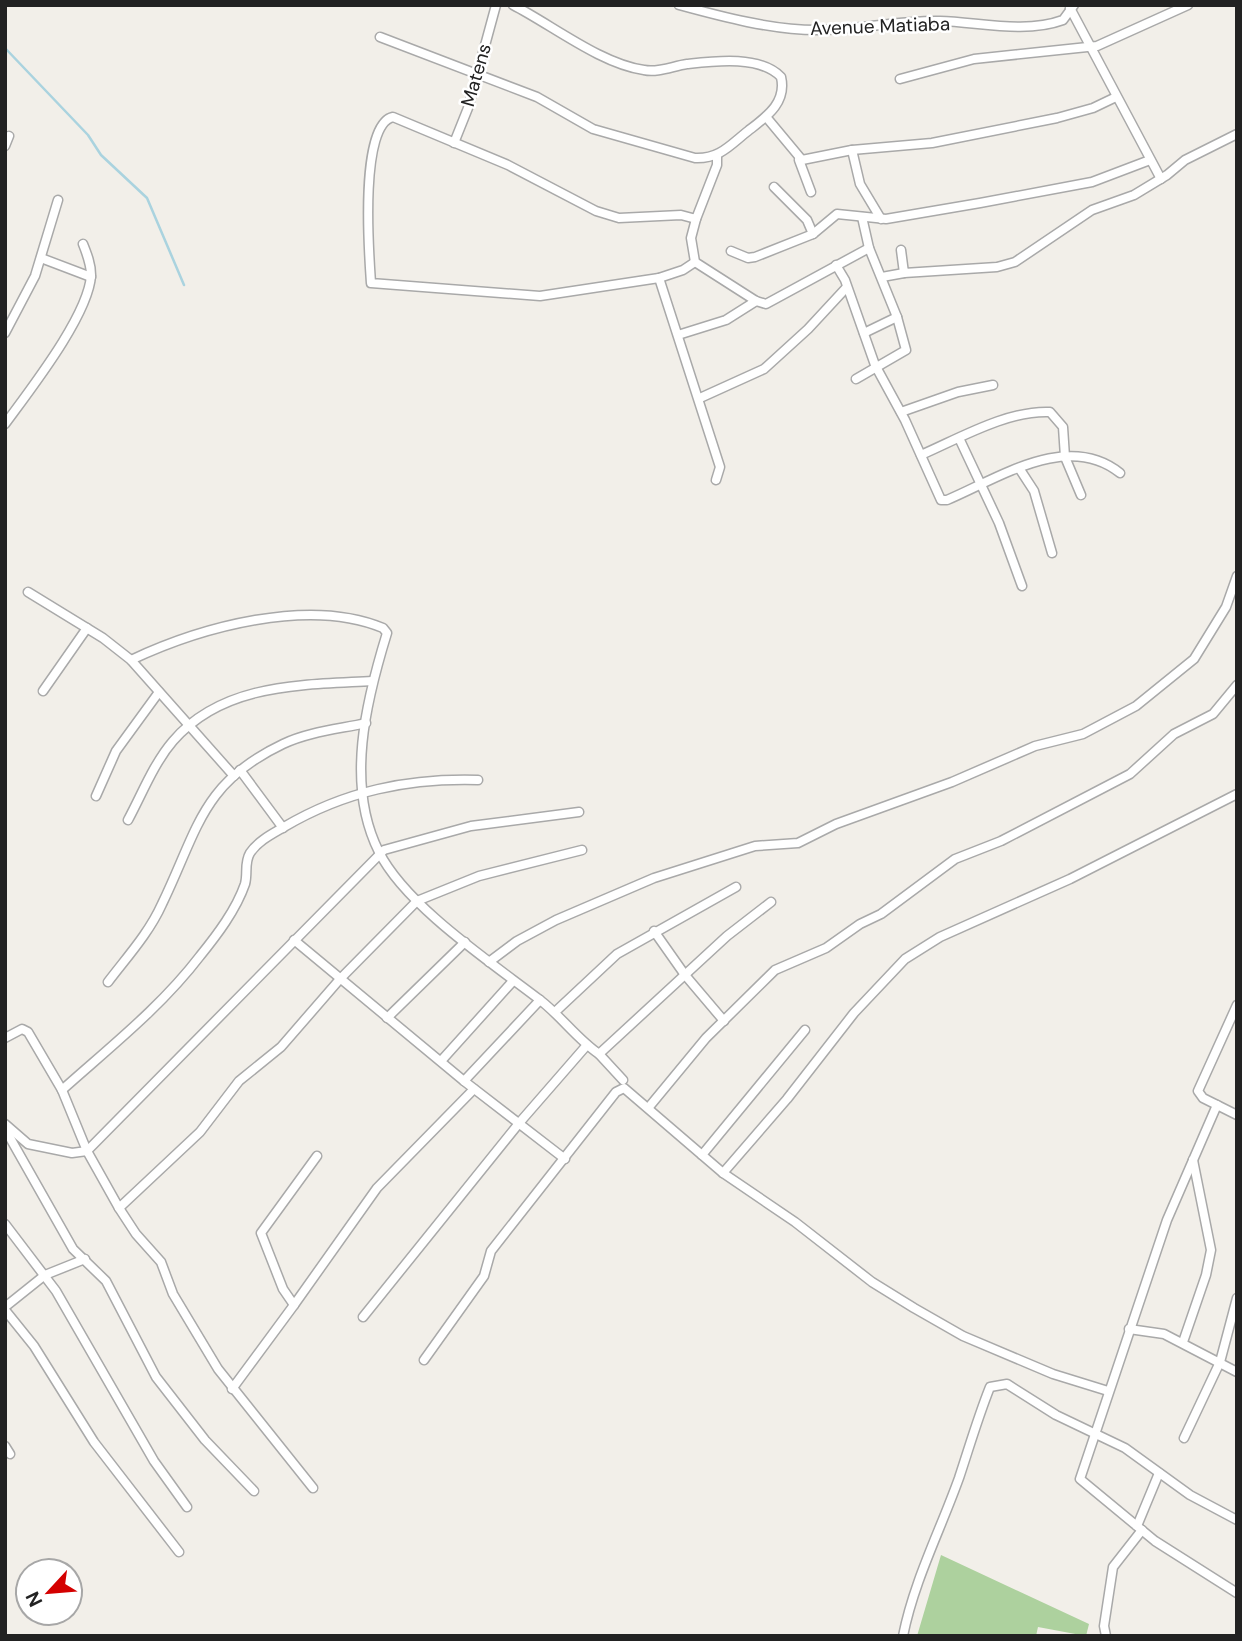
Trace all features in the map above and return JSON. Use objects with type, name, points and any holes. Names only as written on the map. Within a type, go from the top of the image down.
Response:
[{"type":"street","name":"Matens","points":[[454,144],[468,108],[475,73],[496,5]]},
{"type":"street","points":[[380,37],[537,97],[605,134],[695,158],[717,155],[775,109],[783,82],[778,73],[762,66],[733,62],[644,70],[592,49],[513,5]]},
{"type":"street","name":"Avenue Matiaba","points":[[679,5],[735,19],[818,30],[928,20],[984,25],[1045,24],[1063,20],[1072,6]]},
{"type":"street","points":[[900,79],[974,59],[1089,47],[1138,30],[1188,5]]},
{"type":"street","points":[[1072,6],[1089,47],[1161,179]]},
{"type":"street","points":[[799,160],[852,149],[932,143],[976,132],[1057,118],[1093,108],[1116,97]]},
{"type":"street","points":[[695,219],[681,215],[619,218],[596,211],[536,178],[393,117],[378,128],[371,159],[368,221],[371,282],[540,296],[659,278],[683,270],[695,261]]},
{"type":"street","points":[[767,118],[799,160],[811,192]]},
{"type":"street","points":[[882,276],[997,267],[1015,262],[1055,238],[1092,210],[1134,195],[1185,160],[1237,134]]},
{"type":"street","points":[[5,146],[9,136]]},
{"type":"street","points":[[852,149],[860,184],[881,219]]},
{"type":"street","points":[[717,155],[713,176],[695,219],[691,238],[695,261],[755,301],[770,303],[869,248]]},
{"type":"street","points":[[732,251],[748,258],[755,257],[813,234],[837,214],[881,219],[1092,182],[1150,160]]},
{"type":"street","points":[[774,187],[807,220],[813,234]]},
{"type":"street","points":[[5,333],[27,295],[58,200]]},
{"type":"street","points":[[856,379],[875,365],[906,350],[897,317],[869,248],[862,217]]},
{"type":"street","points":[[5,424],[77,316],[91,276],[83,244]]},
{"type":"street","points":[[901,250],[904,273]]},
{"type":"street","points":[[41,258],[91,276]]},
{"type":"street","points":[[836,265],[875,365],[901,412],[943,501],[1039,460],[1089,457],[1120,473]]},
{"type":"street","points":[[659,278],[700,398],[720,467],[716,480]]},
{"type":"street","points":[[700,398],[764,369],[808,329],[846,288]]},
{"type":"street","points":[[678,335],[726,320],[755,301]]},
{"type":"street","points":[[864,332],[897,317]]},
{"type":"street","points":[[901,412],[958,392],[993,385]]},
{"type":"street","points":[[921,454],[1027,413],[1050,412],[1063,427],[1065,457],[1081,495]]},
{"type":"street","points":[[958,438],[999,523],[1022,586]]},
{"type":"street","points":[[1019,468],[1041,509],[1052,553]]},
{"type":"street","points":[[489,962],[525,936],[556,919],[654,878],[755,846],[798,843],[836,824],[952,782],[1035,746],[1083,734],[1136,706],[1194,659],[1226,607],[1237,576]]},
{"type":"street","points":[[28,592],[88,628],[131,660],[188,726],[237,773],[283,828]]},
{"type":"street","points":[[131,660],[172,641],[235,625],[291,616],[333,614],[367,621],[386,630],[372,681],[366,723],[362,792],[380,854],[417,901],[489,962],[555,1012],[623,1080]]},
{"type":"street","points":[[43,691],[88,628]]},
{"type":"street","points":[[128,820],[160,759],[188,726],[208,711],[252,692],[372,681]]},
{"type":"street","points":[[649,1107],[724,1021],[775,970],[826,948],[860,924],[881,914],[955,859],[1001,841],[1130,774],[1174,734],[1213,714],[1226,702],[1237,685]]},
{"type":"street","points":[[96,796],[116,751],[159,692]]},
{"type":"street","points":[[108,982],[150,926],[162,905],[203,810],[217,790],[237,773],[285,743],[366,723]]},
{"type":"street","points":[[62,1090],[149,1013],[199,957],[224,923],[244,887],[250,853],[259,843],[283,828],[362,792],[415,781],[478,780]]},
{"type":"street","points":[[723,1173],[771,1120],[854,1013],[905,959],[940,937],[1070,879],[1237,794]]},
{"type":"street","points":[[5,1126],[29,1144],[72,1153],[87,1151],[388,848],[471,826],[579,812]]},
{"type":"street","points":[[119,1208],[200,1132],[239,1081],[281,1047],[340,979],[417,901],[479,876],[582,850]]},
{"type":"street","points":[[555,1012],[608,961],[654,931],[736,887]]},
{"type":"street","points":[[599,1054],[727,936],[771,902]]},
{"type":"street","points":[[654,931],[685,975],[724,1021]]},
{"type":"street","points":[[294,940],[464,1081],[565,1159]]},
{"type":"street","points":[[387,1018],[465,942]]},
{"type":"street","points":[[441,1061],[513,981]]},
{"type":"street","points":[[464,1081],[540,1000]]},
{"type":"street","points":[[1237,1005],[1199,1088],[1200,1095],[1237,1115]]},
{"type":"street","points":[[5,1038],[18,1030],[26,1030],[62,1090],[87,1151],[119,1208],[136,1234],[161,1262],[173,1294],[232,1389],[313,1488]]},
{"type":"street","points":[[702,1155],[805,1030]]},
{"type":"street","points":[[363,1317],[520,1122],[587,1045]]},
{"type":"street","points":[[232,1389],[377,1188],[474,1089]]},
{"type":"street","points":[[424,1360],[484,1276],[491,1251],[619,1090],[627,1089],[723,1173],[873,1282],[963,1336],[1053,1374],[1108,1391]]},
{"type":"street","points":[[1217,1104],[1194,1153],[1129,1329],[1094,1434],[1081,1483],[1140,1528],[1237,1593]]},
{"type":"street","points":[[5,1126],[73,1249],[106,1281],[156,1377],[205,1440],[254,1491]]},
{"type":"street","points":[[1183,1342],[1206,1275],[1211,1250],[1193,1170],[1194,1153]]},
{"type":"street","points":[[294,1306],[283,1289],[261,1233],[317,1156]]},
{"type":"street","points":[[5,1224],[45,1275],[94,1353],[154,1461],[187,1507]]},
{"type":"street","points":[[85,1259],[45,1275],[5,1308],[39,1353],[88,1433],[179,1552]]},
{"type":"street","points":[[1184,1438],[1220,1362],[1237,1298]]},
{"type":"street","points":[[1129,1329],[1155,1332],[1183,1342],[1237,1372]]},
{"type":"street","points":[[903,1636],[909,1607],[990,1387],[1007,1384],[1056,1415],[1125,1448],[1190,1495],[1237,1520]]},
{"type":"street","points":[[1106,1636],[1113,1567],[1140,1528],[1159,1473]]},
{"type":"green space","points":[[941,1555],[1089,1624],[1086,1636],[1038,1627],[1036,1636],[917,1636]]},
{"type":"waterway","points":[[5,48],[88,135],[101,155],[147,198],[184,285]]}]
